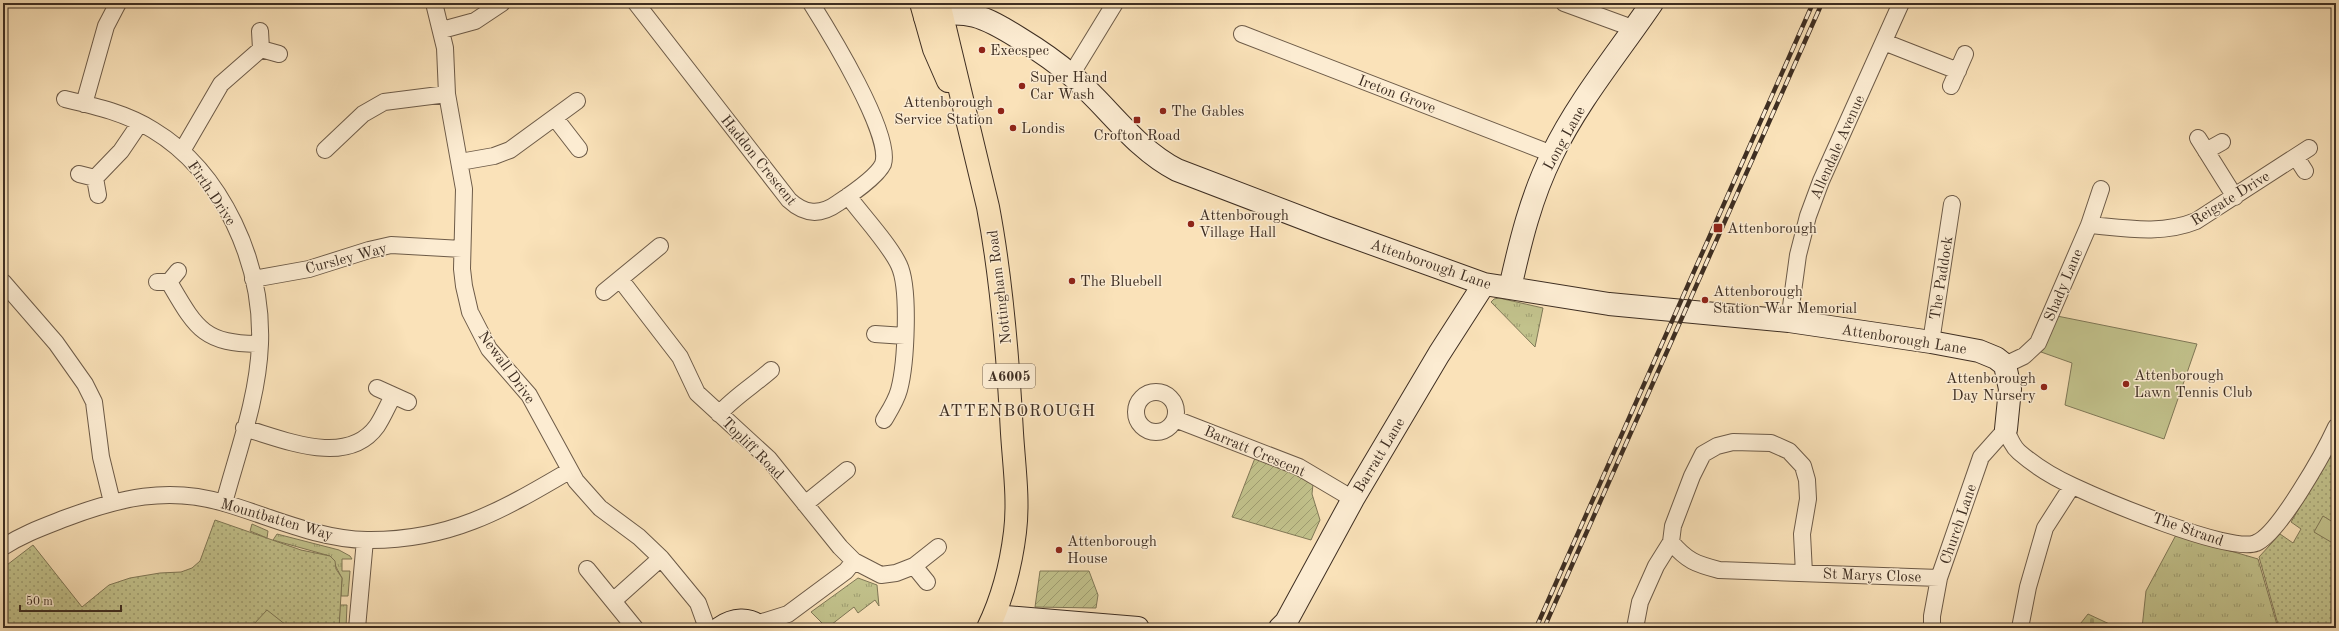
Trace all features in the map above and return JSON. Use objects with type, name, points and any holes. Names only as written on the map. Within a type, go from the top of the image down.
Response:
[{"type":"main road","name":"Nottingham Road","points":[[932,9],[970,136],[994,238],[1009,369],[1014,466],[1015,533],[1011,559],[991,622]]},
{"type":"street","points":[[84,104],[106,26],[118,3]]},
{"type":"street","name":"Newall Drive","points":[[434,3],[442,30],[447,94],[464,189],[462,249],[464,286],[470,312],[480,332],[494,354],[529,395],[569,471],[576,481],[600,508],[639,537],[661,558],[718,626]]},
{"type":"street","name":"Haddon Crescent","points":[[636,3],[795,206],[808,212],[820,212],[833,207],[879,170],[884,160],[884,144],[855,77],[811,3]]},
{"type":"street","points":[[1071,74],[1115,3]]},
{"type":"street","points":[[1564,3],[1635,29]]},
{"type":"street","name":"Long Lane","points":[[1510,288],[1521,241],[1541,180],[1552,154],[1585,99],[1652,3]]},
{"type":"street","name":"Allendale Avenue","points":[[1789,321],[1798,255],[1808,216],[1821,181],[1901,3]]},
{"type":"street","points":[[442,30],[475,22],[499,4]]},
{"type":"street","name":"Attenborough Lane","points":[[932,9],[978,15],[1034,48],[1071,74],[1147,150],[1162,162],[1177,170],[1326,227],[1484,284],[1609,304],[1789,321],[1930,342],[1979,352],[1996,358],[2005,365]]},
{"type":"street","points":[[260,31],[261,49]]},
{"type":"street","name":"Ireton Grove","points":[[1242,34],[1552,154]]},
{"type":"street","points":[[1884,42],[1958,71]]},
{"type":"street","points":[[261,49],[279,54]]},
{"type":"street","points":[[182,151],[221,84],[261,49]]},
{"type":"street","points":[[1951,86],[1965,54]]},
{"type":"street","points":[[325,150],[363,114],[384,102],[447,94]]},
{"type":"street","name":"Firth Drive","points":[[65,99],[112,111],[140,123],[182,151],[210,185],[228,212],[244,249],[254,279],[260,344],[256,382],[224,503]]},
{"type":"street","points":[[460,162],[494,156],[510,150],[577,101]]},
{"type":"street","points":[[555,118],[579,149]]},
{"type":"street","points":[[95,178],[121,151],[140,123]]},
{"type":"street","points":[[2198,138],[2235,197]]},
{"type":"street","points":[[2206,151],[2222,142]]},
{"type":"street","name":"Reigate Drive","points":[[2089,225],[2164,230],[2181,228],[2196,221],[2303,153],[2305,171]]},
{"type":"street","points":[[79,174],[95,178]]},
{"type":"street","points":[[95,178],[98,195]]},
{"type":"street","name":"Shady Lane","points":[[2005,365],[2024,356],[2038,343],[2089,225],[2102,189]]},
{"type":"street","points":[[848,196],[899,265],[904,287],[905,336],[900,389],[884,420]]},
{"type":"street","name":"The Paddock","points":[[1930,342],[1955,211]]},
{"type":"street","name":"Cursley Way","points":[[254,279],[309,269],[369,250],[391,245],[462,249]]},
{"type":"street","points":[[604,292],[660,246]]},
{"type":"street","points":[[168,278],[185,308],[209,335],[234,344],[260,344]]},
{"type":"street","name":"Topliff Road","points":[[620,279],[680,357],[697,393],[769,459],[840,547],[854,561],[881,575],[896,573],[914,566],[938,547]]},
{"type":"street","name":"Barratt Lane","points":[[1280,628],[1286,622],[1353,499],[1439,354],[1484,284]]},
{"type":"street","points":[[4,286],[56,343],[85,384],[94,402],[101,457],[112,502]]},
{"type":"street","points":[[875,334],[905,336]]},
{"type":"street","points":[[2005,365],[2010,389],[2006,429]]},
{"type":"street","points":[[719,414],[736,397],[751,387],[771,370]]},
{"type":"street","points":[[376,388],[408,402]]},
{"type":"street","points":[[244,428],[307,446],[322,448],[348,446],[360,441],[377,426],[393,396]]},
{"type":"street","name":"Barratt Crescent","points":[[1175,419],[1299,467],[1353,499]]},
{"type":"street","name":"The Strand","points":[[2006,429],[2012,443],[2018,451],[2072,486],[2196,535],[2246,546],[2257,543],[2266,537],[2277,525],[2336,427]]},
{"type":"street","name":"Church Lane","points":[[1932,628],[1932,616],[1939,578],[1981,457],[2006,429]]},
{"type":"street","name":"St Marys Close","points":[[1635,628],[1640,602],[1656,566],[1671,542],[1673,526],[1687,486],[1703,454],[1717,446],[1733,442],[1771,443],[1789,451],[1803,466],[1807,480],[1808,499],[1802,534],[1804,573]]},
{"type":"street","points":[[805,504],[847,470]]},
{"type":"street","name":"Mountbatten Way","points":[[3,547],[26,533],[112,502],[131,497],[172,495],[193,496],[224,503],[274,521],[326,535],[365,540],[423,536],[461,527],[525,498],[569,471]]},
{"type":"street","points":[[2020,628],[2028,587],[2045,528],[2072,486]]},
{"type":"street","points":[[357,628],[365,540]]},
{"type":"street","name":"St Marys Close","points":[[1671,542],[1682,556],[1693,563],[1719,570],[1939,578]]},
{"type":"street","points":[[613,601],[661,558]]},
{"type":"street","points":[[718,626],[742,620],[759,626],[788,614],[846,571],[854,561]]},
{"type":"street","points":[[914,566],[927,582]]},
{"type":"street","points":[[587,569],[635,628]]},
{"type":"street","points":[[779,628],[788,614]]},
{"type":"street","points":[[991,622],[1138,628]]},
{"type":"green space","points":[[1499,298],[1543,308],[1535,347],[1491,302],[1494,299]]},
{"type":"green space","name":"Attenborough Lawn Tennis Club","points":[[2057,316],[2197,344],[2164,439],[2065,405],[2072,363],[2041,352]]},
{"type":"green space","points":[[2336,446],[2336,628],[2279,628],[2259,557],[2280,534],[2293,543],[2301,529],[2291,522]]},
{"type":"green space","points":[[1255,458],[1280,467],[1313,484],[1312,494],[1320,520],[1311,540],[1232,517]]},
{"type":"green space","points":[[2323,516],[2336,524],[2336,545],[2314,532]]},
{"type":"green space","points":[[215,520],[301,550],[330,556],[335,561],[336,569],[342,578],[339,628],[3,628],[3,568],[33,545],[82,607],[109,585],[130,578],[160,573],[181,572],[192,568],[200,561]]},
{"type":"green space","points":[[252,524],[268,531],[267,538],[250,531]]},
{"type":"green space","points":[[277,534],[339,550],[350,556],[352,559],[342,559],[342,571],[350,571],[348,596],[341,596],[342,578],[330,556],[273,540]]},
{"type":"green space","points":[[2176,535],[2258,559],[2278,628],[2142,628],[2146,591]]},
{"type":"green space","points":[[1040,571],[1089,571],[1098,595],[1096,608],[1035,607]]},
{"type":"green space","points":[[858,578],[877,585],[879,606],[875,600],[858,613],[854,607],[827,628],[811,612]]},
{"type":"green space","points":[[340,605],[347,605],[346,628],[339,628]]},
{"type":"green space","points":[[267,610],[286,625],[283,628],[254,628],[253,625]]},
{"type":"green space","points":[[2088,614],[2118,628],[2077,628]]},
{"type":"railway","points":[[1536,628],[1813,3]]},
{"type":"railway","points":[[1544,628],[1822,3]]},
{"type":"place","name":"Execspec","points":[[982,50]]},
{"type":"place","name":"Super Hand Car Wash","points":[[1022,86]]},
{"type":"place","name":"Attenborough Service Station","points":[[1001,111]]},
{"type":"place","name":"The Gables","points":[[1163,111]]},
{"type":"place","name":"Crofton Road","points":[[1137,120]]},
{"type":"place","name":"Londis","points":[[1013,128]]},
{"type":"place","name":"Attenborough Village Hall","points":[[1191,224]]},
{"type":"place","name":"Attenborough","points":[[1718,228]]},
{"type":"place","name":"The Bluebell","points":[[1072,281]]},
{"type":"place","name":"Attenborough Station War Memorial","points":[[1705,300]]},
{"type":"place","name":"Attenborough Lawn Tennis Club","points":[[2126,384]]},
{"type":"place","name":"Attenborough Day Nursery","points":[[2044,387]]},
{"type":"place","name":"Attenborough House","points":[[1059,550]]},
{"type":"district","name":"ATTENBOROUGH","points":[[1017,410]]}]
